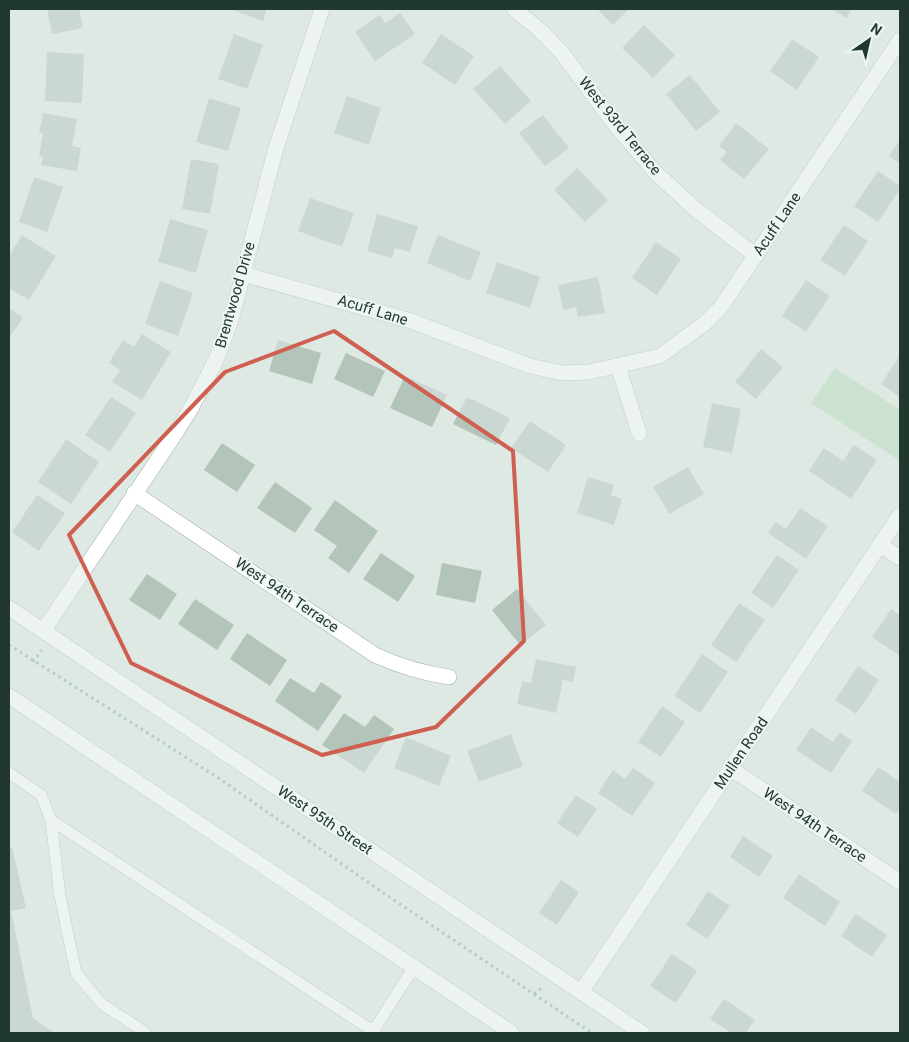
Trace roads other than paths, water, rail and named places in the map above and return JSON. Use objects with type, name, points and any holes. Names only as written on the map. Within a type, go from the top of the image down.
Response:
[{"type":"street","name":"Brentwood Drive","points":[[43,631],[190,410],[216,360],[231,320],[276,148],[322,9]]},
{"type":"street","name":"West 93rd Terrace","points":[[514,9],[541,31],[562,53],[616,126],[655,172],[694,208],[756,256]]},
{"type":"street","name":"Acuff Lane","points":[[243,274],[411,321],[530,366],[563,373],[589,372],[660,356],[704,324],[721,307],[900,40]]},
{"type":"street","points":[[618,366],[639,434]]},
{"type":"street","name":"West 94th Terrace","points":[[134,493],[375,654],[424,674],[448,677]]},
{"type":"street","name":"Mullen Road","points":[[581,992],[900,515]]},
{"type":"street","points":[[880,545],[900,558]]},
{"type":"street","name":"West 95th Street","points":[[9,608],[642,1033]]},
{"type":"street","points":[[9,696],[512,1033]]},
{"type":"street","name":"West 94th Terrace","points":[[730,768],[900,882]]},
{"type":"lane","points":[[9,773],[41,795],[51,820],[60,896],[76,973],[102,1004],[146,1033]]},
{"type":"lane","points":[[51,820],[374,1033],[414,967]]}]
